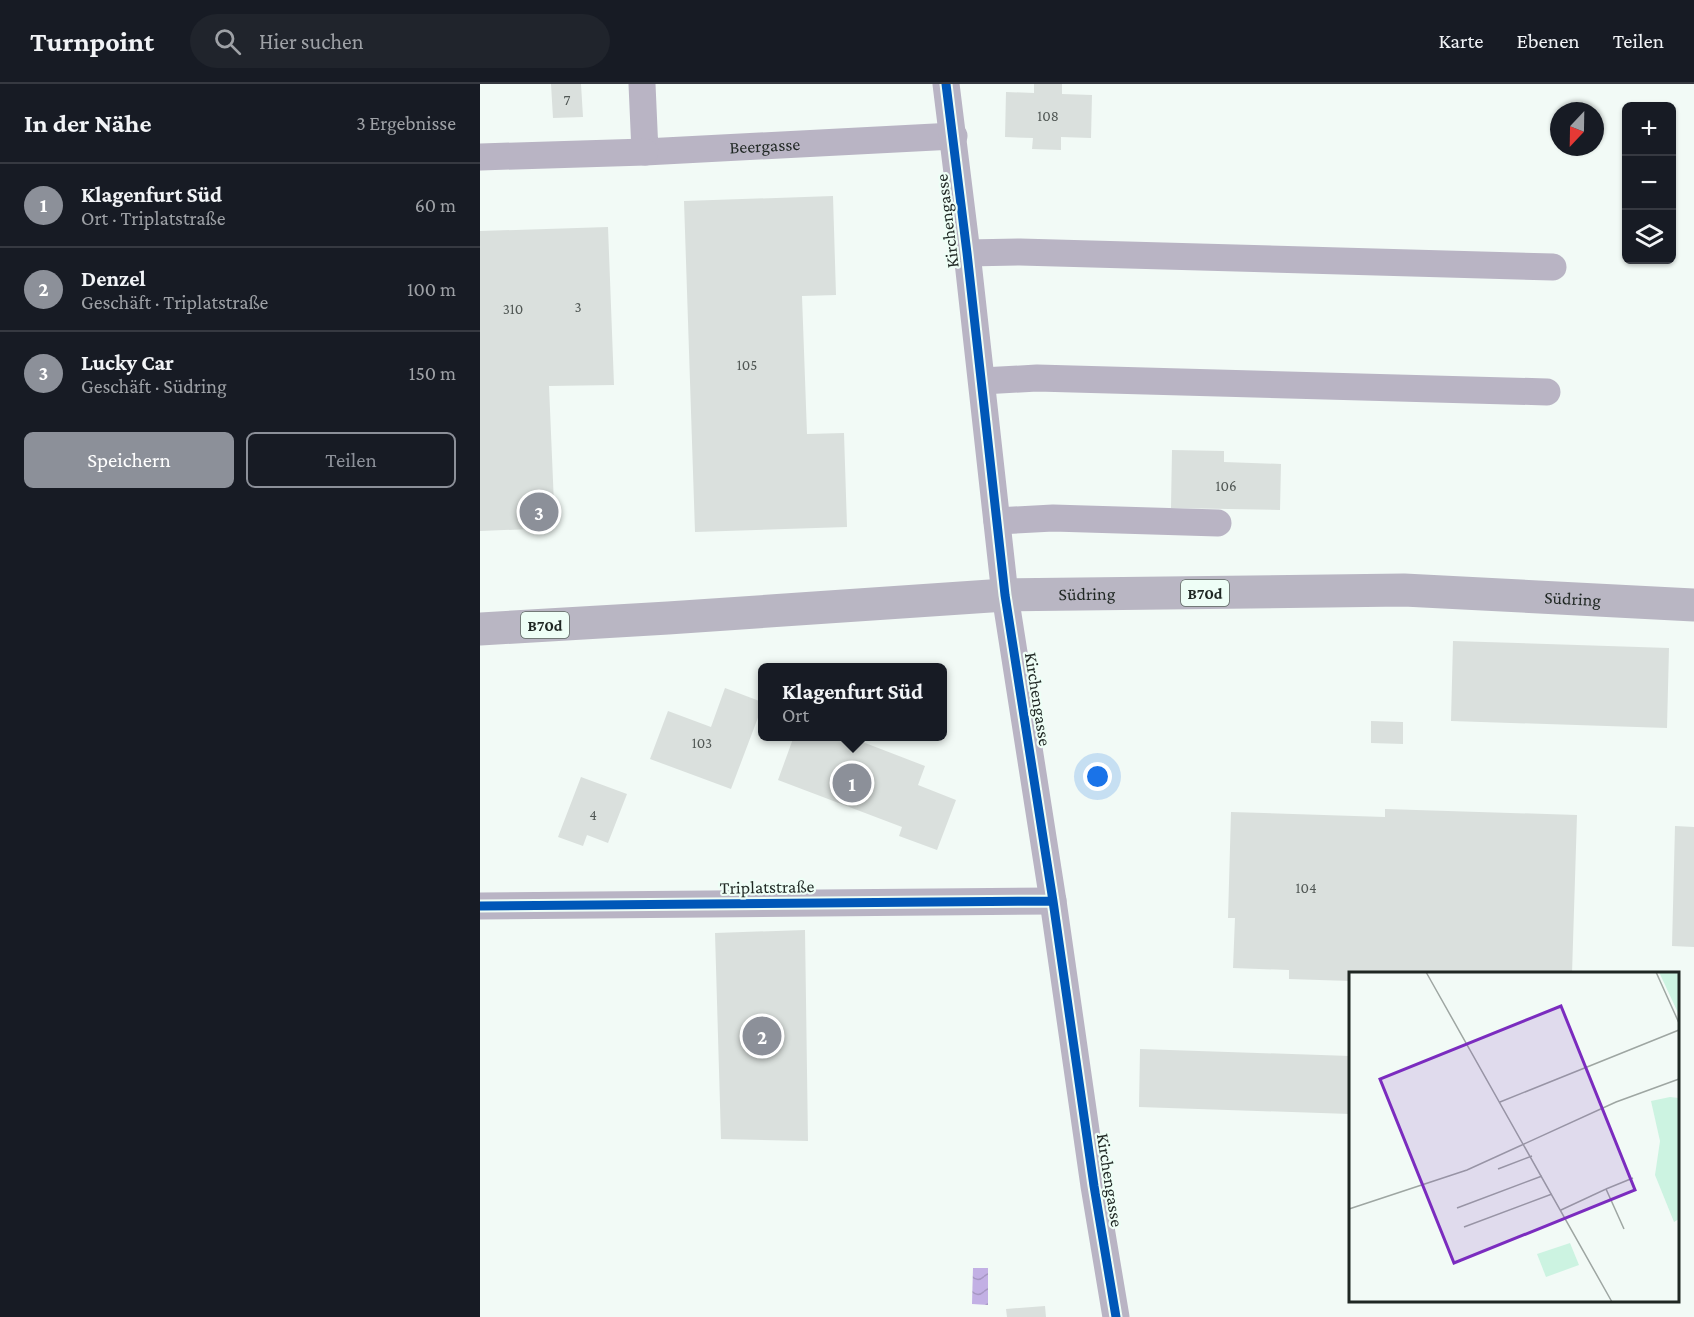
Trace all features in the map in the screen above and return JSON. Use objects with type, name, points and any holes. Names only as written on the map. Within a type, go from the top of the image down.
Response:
[{"type":"main road","name":"Südring","points":[[480,628],[668,618],[1005,595],[1404,590],[1694,605]]},
{"type":"street","points":[[642,84],[645,153]]},
{"type":"street","name":"Kirchengasse","points":[[946,84],[954,136],[1005,595],[1053,901],[1094,1186],[1116,1317]]},
{"type":"street","name":"Beergasse","points":[[480,157],[645,153],[954,136]]},
{"type":"street","points":[[967,253],[1020,252],[1553,267]]},
{"type":"street","points":[[982,381],[1037,378],[1547,392]]},
{"type":"street","points":[[997,521],[1053,518],[1218,523]]},
{"type":"street","name":"Triplatstraße","points":[[480,906],[1053,901]]},
{"type":"water","points":[[973,1268],[988,1268],[988,1305],[972,1304]]},
{"type":"building","points":[[551,84],[581,84],[583,117],[553,118]]},
{"type":"building","points":[[1034,84],[1062,84],[1062,94],[1092,95],[1091,138],[1061,137],[1061,150],[1032,149],[1033,138],[1005,137],[1006,92],[1034,93]]},
{"type":"building","points":[[833,196],[836,295],[802,296],[807,434],[844,433],[847,527],[695,532],[684,201]]},
{"type":"building","points":[[608,227],[614,385],[549,386],[555,528],[480,531],[480,231]]},
{"type":"building","points":[[1172,450],[1224,451],[1224,462],[1281,464],[1280,510],[1171,508]]},
{"type":"building","points":[[1453,641],[1669,648],[1667,728],[1451,721]]},
{"type":"building","points":[[725,688],[758,700],[758,718],[731,789],[650,759],[668,711],[711,727]]},
{"type":"building","points":[[1371,721],[1403,722],[1403,744],[1371,743]]},
{"type":"building","points":[[792,741],[860,741],[925,766],[918,785],[956,800],[937,850],[899,836],[902,827],[778,780]]},
{"type":"building","points":[[581,777],[627,794],[608,843],[587,835],[583,846],[558,837]]},
{"type":"building","points":[[1385,809],[1577,815],[1572,972],[1349,972],[1349,981],[1289,979],[1289,970],[1233,968],[1235,918],[1228,918],[1231,812],[1385,817]]},
{"type":"building","points":[[1675,826],[1694,827],[1694,947],[1672,946]]},
{"type":"building","points":[[805,930],[808,1141],[721,1139],[715,933]]},
{"type":"building","points":[[1140,1049],[1349,1056],[1349,1114],[1139,1107]]},
{"type":"building","points":[[1045,1306],[1046,1317],[1007,1317],[1006,1309]]},
{"type":"cycle path","points":[[946,84],[1005,595],[1053,901],[1094,1186],[1116,1317]]},
{"type":"cycle path","points":[[480,906],[1053,901]]},
{"type":"place","name":"Lucky Car","points":[[539,512]]},
{"type":"place","name":"Klagenfurt Süd","points":[[852,783]]},
{"type":"place","name":"Denzel","points":[[762,1036]]}]
